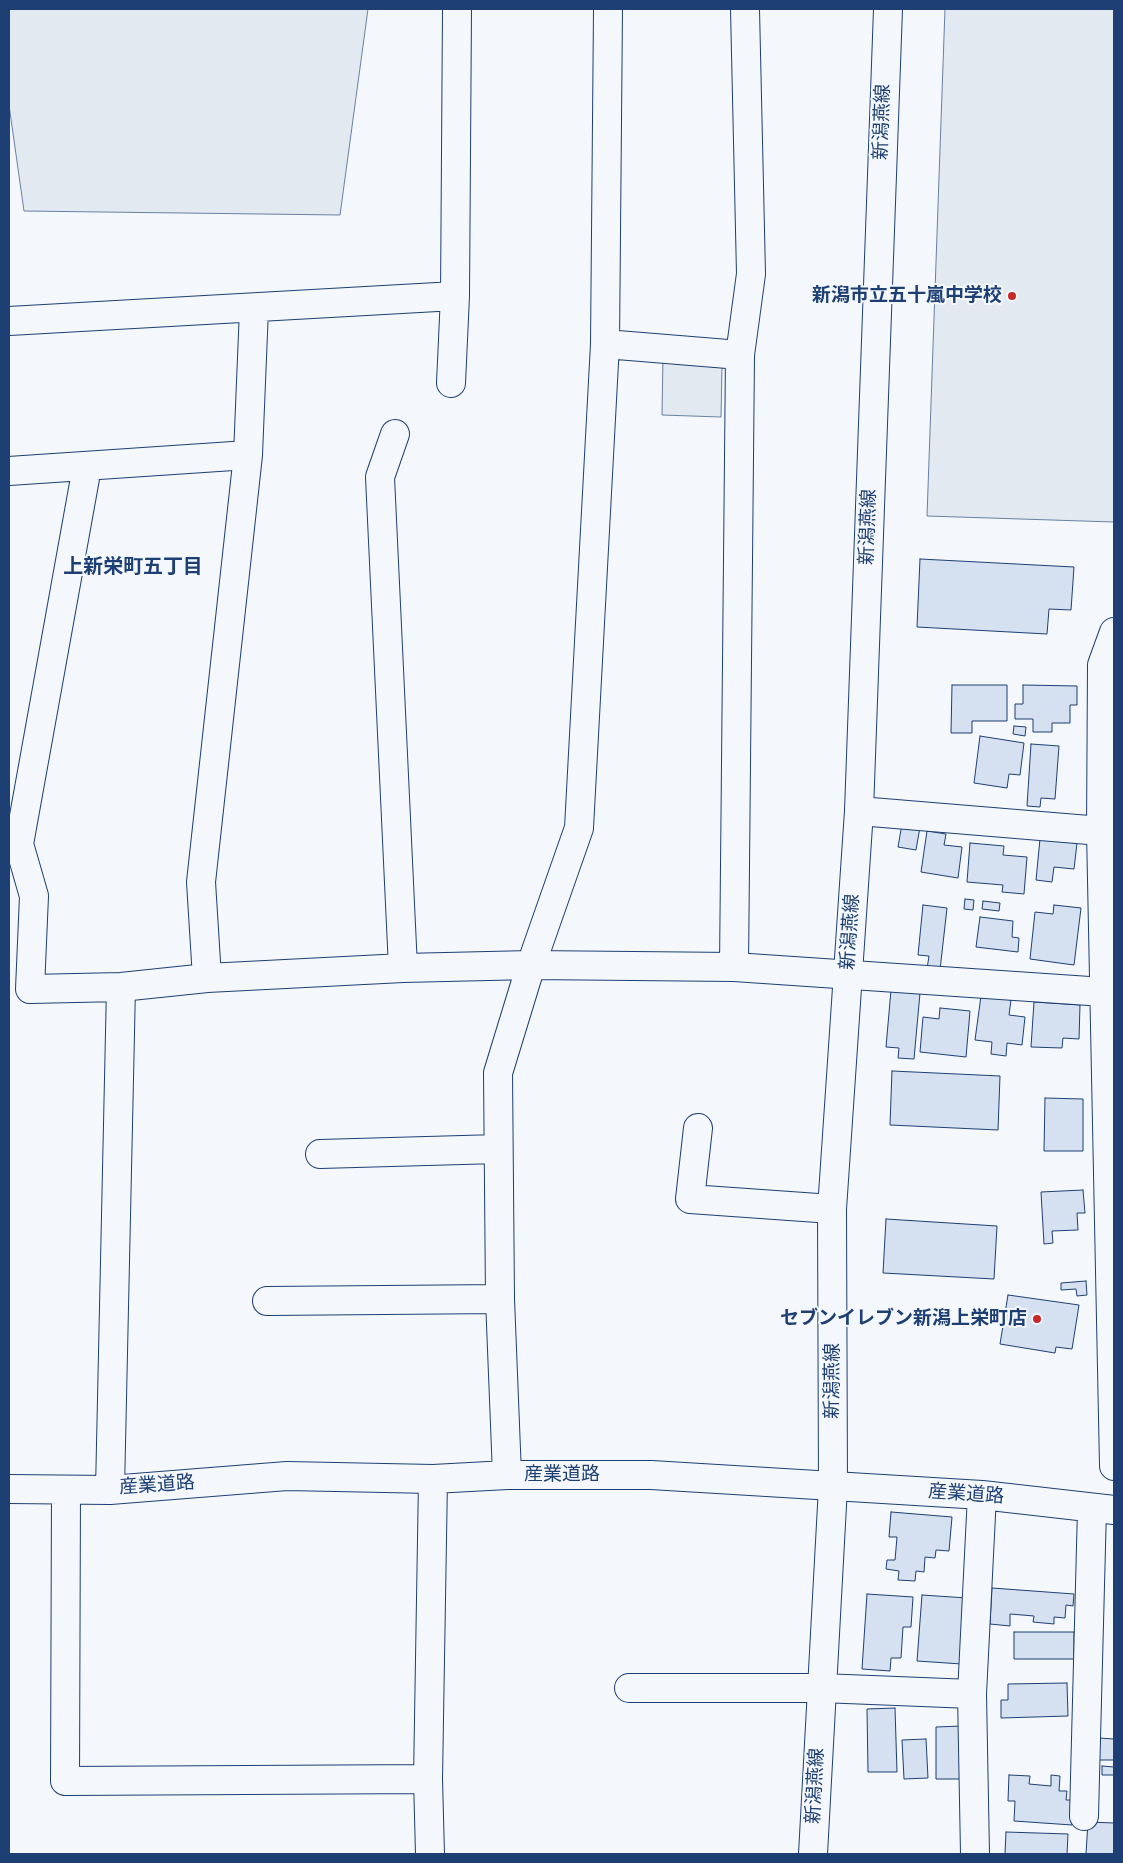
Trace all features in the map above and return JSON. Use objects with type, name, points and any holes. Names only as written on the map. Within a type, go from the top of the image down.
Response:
[{"type":"street","points":[[451,383],[455,296],[457,9]]},
{"type":"street","points":[[507,1475],[500,1299],[498,1073],[531,966],[579,828],[605,344],[608,9]]},
{"type":"street","points":[[734,967],[740,355],[751,274],[745,9]]},
{"type":"street","name":"新潟燕線","points":[[813,1854],[833,1488],[832,1209],[859,811],[888,9]]},
{"type":"street","points":[[9,321],[254,309],[455,296]]},
{"type":"street","points":[[207,978],[201,882],[248,455],[254,309]]},
{"type":"street","points":[[605,344],[740,355]]},
{"type":"street","points":[[395,434],[380,477],[403,968]]},
{"type":"street","points":[[9,471],[248,455]]},
{"type":"street","points":[[87,467],[19,844],[34,896],[30,989],[121,987],[207,978],[403,968],[531,966],[734,967],[1104,992]]},
{"type":"street","points":[[1114,632],[1102,665],[1101,831],[1114,1466]]},
{"type":"street","points":[[859,811],[1101,831]]},
{"type":"street","points":[[110,1490],[121,987]]},
{"type":"street","points":[[698,1128],[690,1199],[832,1209]]},
{"type":"street","points":[[320,1154],[498,1148]]},
{"type":"street","points":[[267,1301],[500,1299]]},
{"type":"street","name":"産業道路","points":[[9,1489],[110,1490],[287,1476],[433,1479],[507,1475],[651,1475],[833,1488],[982,1495],[1103,1509]]},
{"type":"street","points":[[430,1854],[428,1779],[433,1479]]},
{"type":"street","points":[[66,1490],[65,1781],[428,1779]]},
{"type":"street","points":[[975,1854],[972,1694],[982,1495]]},
{"type":"street","points":[[1084,1816],[1103,1509]]},
{"type":"street","points":[[629,1688],[821,1688],[972,1694]]},
{"type":"shaded area","points":[[9,9],[368,9],[340,215],[24,211],[9,105]]},
{"type":"shaded area","name":"新潟市立五十嵐中学校","points":[[945,9],[1114,9],[1114,522],[927,516]]},
{"type":"shaded area","points":[[663,355],[722,365],[721,417],[662,415]]},
{"type":"building","points":[[920,559],[1074,567],[1071,610],[1049,609],[1047,634],[917,627]]},
{"type":"building","points":[[952,685],[1007,685],[1007,721],[972,721],[972,733],[951,733]]},
{"type":"building","points":[[1023,685],[1077,686],[1077,705],[1070,705],[1070,723],[1052,723],[1052,732],[1033,732],[1033,719],[1015,719],[1015,704],[1023,704]]},
{"type":"building","points":[[1014,726],[1026,727],[1025,736],[1013,734]]},
{"type":"building","points":[[980,736],[1024,743],[1020,775],[1009,774],[1007,788],[974,783]]},
{"type":"building","points":[[1031,744],[1059,746],[1055,799],[1041,798],[1040,807],[1027,806]]},
{"type":"building","points":[[902,824],[920,827],[916,850],[898,847]]},
{"type":"building","points":[[927,831],[946,834],[944,845],[962,847],[958,878],[921,872]]},
{"type":"building","points":[[1040,839],[1077,843],[1074,869],[1054,867],[1052,882],[1036,880]]},
{"type":"building","points":[[970,843],[1004,846],[1003,855],[1027,857],[1024,894],[1002,892],[1003,885],[967,882]]},
{"type":"building","points":[[965,899],[974,900],[973,910],[964,909]]},
{"type":"building","points":[[983,901],[1000,903],[999,911],[982,909]]},
{"type":"building","points":[[923,905],[947,908],[940,970],[927,969],[929,956],[918,955]]},
{"type":"building","points":[[1054,905],[1081,908],[1074,965],[1030,959],[1035,912],[1053,914]]},
{"type":"building","points":[[980,917],[1013,921],[1012,937],[1019,938],[1018,952],[976,947]]},
{"type":"building","points":[[891,990],[920,993],[914,1059],[898,1058],[899,1048],[886,1047]]},
{"type":"building","points":[[981,996],[1011,1000],[1009,1015],[1025,1017],[1022,1045],[1007,1043],[1006,1056],[991,1054],[992,1042],[975,1040]]},
{"type":"building","points":[[1034,1002],[1080,1005],[1079,1039],[1063,1038],[1062,1048],[1031,1047]]},
{"type":"building","points":[[940,1008],[970,1011],[966,1057],[920,1052],[923,1017],[939,1019]]},
{"type":"building","points":[[892,1071],[1000,1076],[998,1130],[890,1125]]},
{"type":"building","points":[[1045,1098],[1083,1099],[1083,1151],[1044,1151]]},
{"type":"building","points":[[1083,1190],[1085,1213],[1077,1213],[1078,1230],[1052,1231],[1053,1243],[1044,1244],[1041,1192]]},
{"type":"building","points":[[886,1219],[997,1226],[994,1279],[883,1273]]},
{"type":"building","points":[[1086,1281],[1087,1295],[1077,1296],[1076,1289],[1061,1290],[1061,1283]]},
{"type":"building","points":[[1008,1295],[1079,1305],[1072,1349],[1056,1347],[1055,1353],[1000,1344]]},
{"type":"building","points":[[891,1512],[952,1517],[949,1551],[936,1550],[935,1558],[925,1557],[924,1572],[916,1571],[915,1581],[898,1580],[899,1571],[886,1569],[887,1560],[895,1560],[897,1537],[889,1537]]},
{"type":"building","points":[[992,1588],[1074,1594],[1073,1606],[1066,1605],[1065,1618],[1054,1617],[1054,1624],[1033,1622],[1034,1616],[1010,1614],[1010,1626],[990,1624]]},
{"type":"building","points":[[867,1594],[913,1597],[911,1627],[903,1627],[901,1658],[891,1658],[890,1671],[862,1669]]},
{"type":"building","points":[[922,1595],[967,1598],[962,1664],[917,1661]]},
{"type":"building","points":[[1014,1632],[1074,1632],[1074,1659],[1014,1659]]},
{"type":"building","points":[[1067,1683],[1068,1716],[1001,1718],[1001,1700],[1008,1700],[1008,1684]]},
{"type":"building","points":[[895,1708],[897,1772],[868,1772],[867,1709]]},
{"type":"building","points":[[962,1726],[962,1779],[936,1779],[936,1727]]},
{"type":"building","points":[[1099,1738],[1114,1739],[1114,1760],[1098,1760]]},
{"type":"building","points":[[926,1739],[928,1778],[904,1779],[902,1740]]},
{"type":"building","points":[[1102,1766],[1114,1767],[1114,1775],[1102,1775]]},
{"type":"building","points":[[1009,1775],[1030,1776],[1029,1784],[1051,1786],[1051,1775],[1060,1776],[1059,1791],[1067,1791],[1066,1800],[1073,1800],[1072,1825],[1014,1821],[1015,1801],[1008,1801]]},
{"type":"building","points":[[1088,1822],[1114,1823],[1114,1854],[1086,1854]]},
{"type":"building","points":[[1006,1832],[1068,1834],[1067,1854],[1005,1854]]},
{"type":"place","name":"新潟市立五十嵐中学校","points":[[1012,296]]},
{"type":"place","name":"セブンイレブン新潟上栄町店","points":[[1037,1319]]},
{"type":"district","name":"上新栄町五丁目","points":[[133,568]]}]
